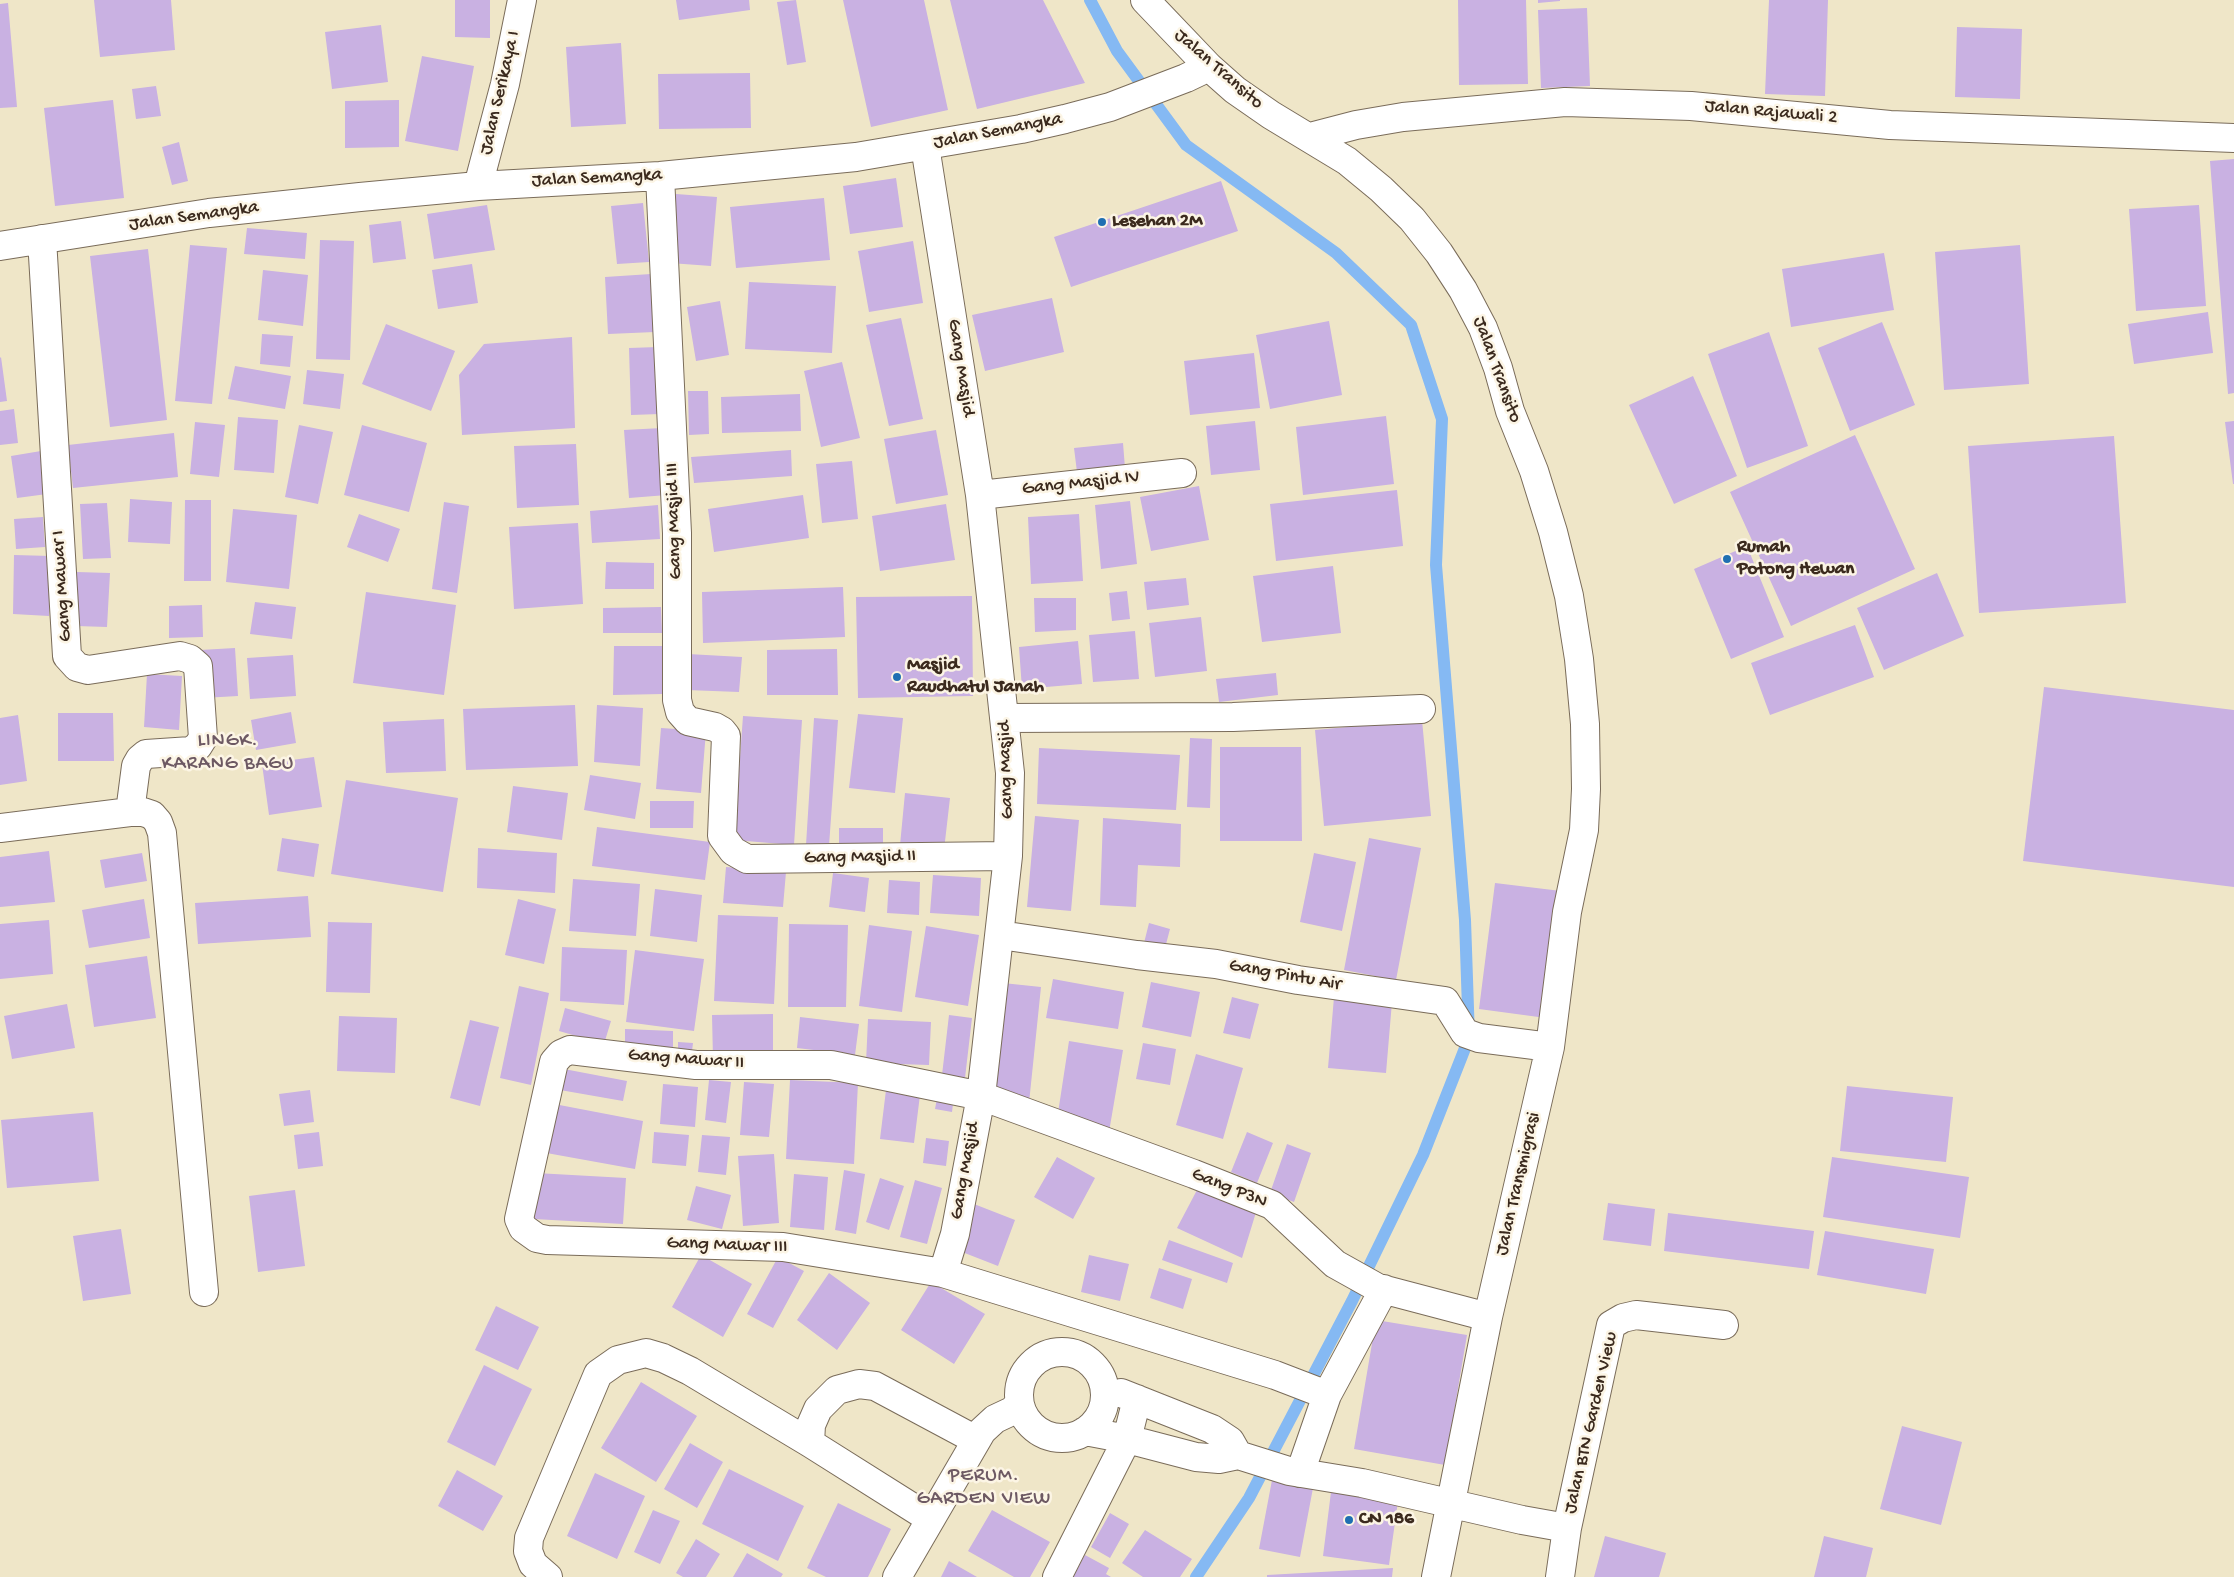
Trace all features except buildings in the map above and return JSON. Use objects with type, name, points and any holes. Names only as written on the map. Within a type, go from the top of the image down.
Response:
[{"type":"street","name":"Jalan Serikaya I","points":[[478,186],[505,84],[522,0]]},
{"type":"street","name":"Jalan Transito","points":[[1144,0],[1198,73],[1235,90],[1347,161],[1374,183],[1412,219],[1440,253],[1463,290],[1483,328],[1554,532],[1569,596],[1579,659],[1585,724],[1586,789]]},
{"type":"street","name":"Jalan Semangka","points":[[0,246],[209,213],[478,186],[660,176],[856,158],[1021,129],[1110,107],[1198,73]]},
{"type":"street","name":"Jalan Rajawali 2","points":[[1310,137],[1356,125],[1403,117],[1565,102],[1691,106],[1890,124],[2234,138]]},
{"type":"street","name":"Gang Masjid","points":[[925,146],[980,494],[1010,773],[1008,856],[981,1096],[955,1234],[943,1274]]},
{"type":"street","name":"Gang Masjid III","points":[[660,176],[677,533],[677,700],[680,712],[688,721],[715,727],[726,736],[722,836]]},
{"type":"street","name":"Gang Mawar I","points":[[42,239],[67,656],[77,667],[88,670],[180,656],[198,666],[203,738],[191,751],[146,754],[140,759],[136,766],[130,812]]},
{"type":"street","name":"Gang Masjid IV","points":[[980,494],[1182,473]]},
{"type":"street","points":[[1005,718],[1233,717],[1421,709]]},
{"type":"street","name":"Jalan Transmigrasi","points":[[1436,1577],[1449,1502],[1488,1316],[1550,1047],[1567,912],[1584,830],[1586,789]]},
{"type":"street","points":[[0,828],[130,812],[143,812],[152,815],[158,822],[162,833],[204,1292]]},
{"type":"street","name":"Gang Masjid II","points":[[722,836],[733,851],[746,859],[1008,856]]},
{"type":"street","name":"Gang Pintu Air","points":[[1000,935],[1137,955],[1216,964],[1298,980],[1445,1001],[1472,1035],[1550,1047]]},
{"type":"street","name":"Gang Mawar II","points":[[519,1219],[554,1062],[561,1054],[570,1050],[696,1065],[831,1065],[981,1096]]},
{"type":"street","name":"Gang P3N","points":[[981,1096],[1194,1174],[1272,1205],[1335,1264],[1381,1288],[1488,1316]]},
{"type":"street","name":"Gang Mawar III","points":[[519,1219],[523,1228],[530,1234],[546,1240],[783,1247],[943,1274],[1275,1375],[1318,1391]]},
{"type":"street","points":[[1295,1472],[1318,1391],[1381,1288]]},
{"type":"street","name":"Jalan BTN Garden View","points":[[1449,1502],[1522,1520],[1567,1528],[1612,1325],[1623,1318],[1636,1315],[1724,1325]]},
{"type":"street","points":[[1055,1352],[1070,1352],[1084,1357],[1099,1373],[1104,1387],[1104,1402],[1100,1416],[1091,1427],[1079,1435],[1064,1438],[1043,1434],[1027,1421],[1019,1404],[1018,1394],[1021,1378],[1029,1366],[1041,1357],[1055,1352]]},
{"type":"street","points":[[548,1577],[533,1564],[528,1551],[529,1538],[598,1374],[618,1360],[646,1353],[663,1358],[690,1371],[810,1443],[929,1518]]},
{"type":"street","points":[[810,1443],[811,1425],[818,1408],[837,1390],[859,1384],[876,1386],[976,1440]]},
{"type":"street","points":[[1104,1387],[1212,1429],[1230,1441],[1241,1456]]},
{"type":"street","points":[[1057,1577],[1127,1439],[1137,1399]]},
{"type":"street","points":[[897,1577],[929,1518],[973,1449],[976,1440],[995,1419],[1012,1411],[1019,1404]]},
{"type":"street","points":[[1085,1431],[1127,1439],[1196,1457],[1219,1459],[1241,1456],[1295,1472],[1362,1483],[1449,1502]]},
{"type":"street","points":[[1560,1577],[1567,1528]]},
{"type":"waterway","points":[[1090,0],[1117,51],[1186,145],[1336,253],[1411,325],[1442,419],[1436,565],[1465,920],[1469,1038],[1423,1155],[1352,1301],[1249,1498],[1196,1577]]},
{"type":"place","name":"Lesehan 2M","points":[[1102,222]]},
{"type":"place","name":"Rumah Potong Hewan","points":[[1727,559]]},
{"type":"place","name":"Masjid Raudhatul Janah","points":[[897,677]]},
{"type":"place","name":"CN 186","points":[[1349,1520]]},
{"type":"district","name":"LINGK. KARANG BAGU","points":[[228,754]]},
{"type":"district","name":"PERUM. GARDEN VIEW","points":[[984,1488]]}]
